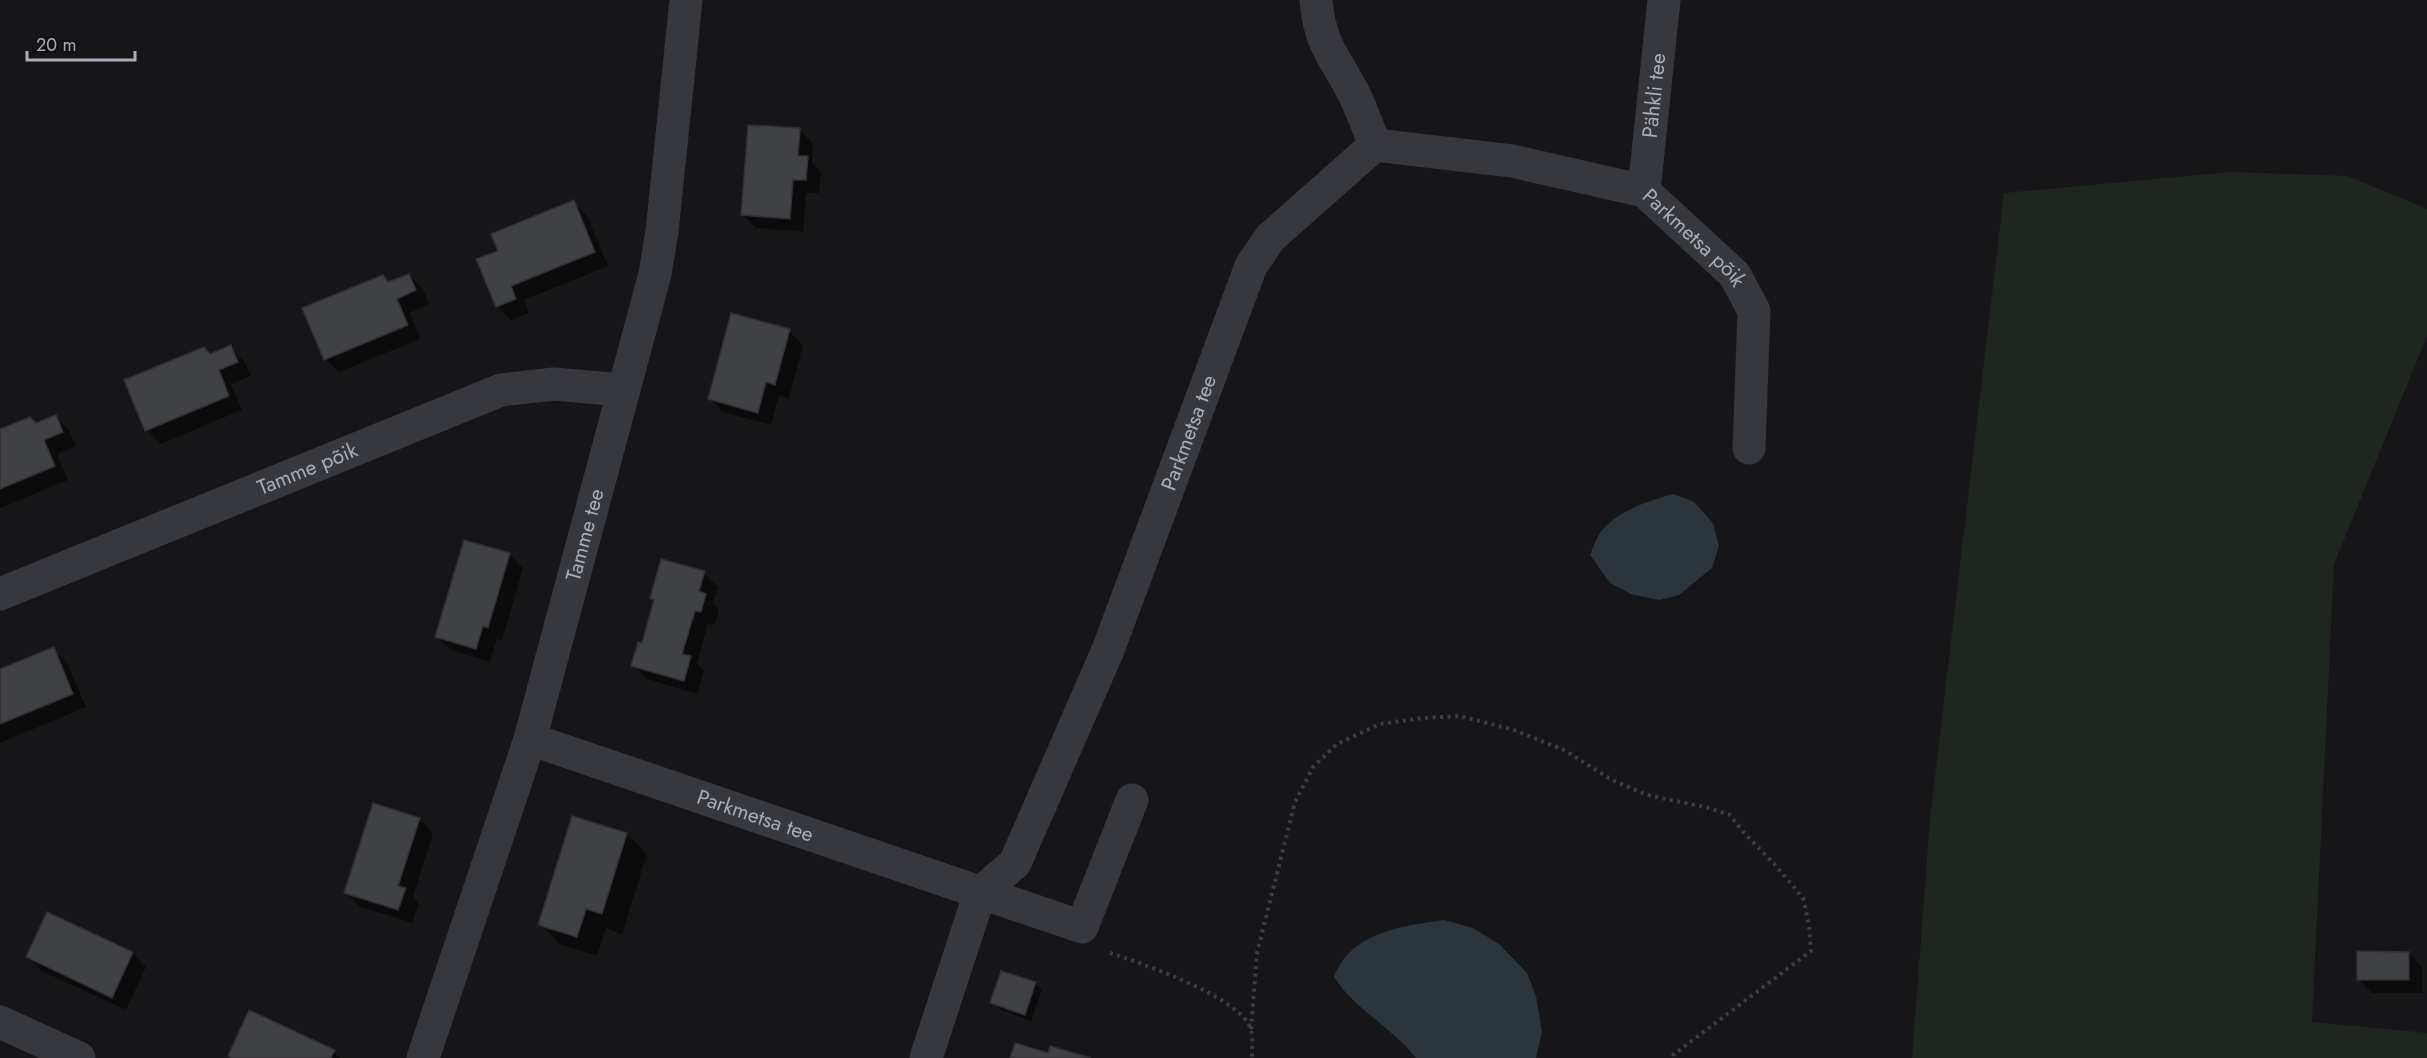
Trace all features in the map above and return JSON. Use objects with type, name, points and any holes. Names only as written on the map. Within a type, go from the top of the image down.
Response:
[{"type":"street","name":"Tamme tee","points":[[423,1058],[530,739],[655,274],[662,231],[686,0]]},
{"type":"street","points":[[1316,0],[1318,26],[1326,47],[1353,94],[1375,145]]},
{"type":"street","name":"Pähkli tee","points":[[1644,191],[1664,0]]},
{"type":"street","name":"Parkmetsa põik","points":[[1375,145],[1512,161],[1644,191],[1735,275],[1754,311],[1749,448]]},
{"type":"street","name":"Parkmetsa tee","points":[[980,893],[1015,863],[1108,650],[1251,266],[1270,238],[1375,145]]},
{"type":"street","name":"Tamme põik","points":[[0,594],[501,390],[554,384],[622,390]]},
{"type":"street","name":"Parkmetsa tee","points":[[530,739],[1082,927],[1132,800]]},
{"type":"street","points":[[926,1058],[980,893]]},
{"type":"street","points":[[0,1022],[79,1058]]},
{"type":"path","points":[[1252,1058],[1251,1029],[1257,953],[1295,802],[1313,767],[1337,744],[1380,724],[1460,716],[1514,730],[1564,750],[1612,780],[1647,795],[1709,808],[1730,815],[1803,898],[1809,925],[1811,951],[1669,1058]]},
{"type":"path","points":[[1110,953],[1173,975],[1241,1014],[1251,1029]]},
{"type":"shaded area","points":[[2230,172],[2348,176],[2427,209],[2427,336],[2334,564],[2312,1022],[2427,1033],[2427,1058],[1912,1058],[1930,819],[2004,193]]},
{"type":"shaded area","points":[[1674,494],[1694,502],[1713,523],[1719,546],[1712,568],[1679,595],[1659,600],[1631,594],[1610,583],[1590,555],[1600,533],[1615,518],[1624,513],[1644,503]]},
{"type":"shaded area","points":[[1444,920],[1473,928],[1499,944],[1527,973],[1536,996],[1542,1032],[1536,1058],[1416,1058],[1396,1037],[1352,999],[1334,977],[1352,950],[1365,941],[1395,929]]},
{"type":"building","points":[[748,125],[800,128],[798,156],[808,156],[806,180],[793,180],[790,219],[741,215]]},
{"type":"building","points":[[574,200],[595,252],[511,286],[516,299],[496,307],[476,259],[498,251],[491,234]]},
{"type":"building","points":[[409,274],[416,290],[397,299],[408,325],[324,360],[302,308],[383,275],[388,282]]},
{"type":"building","points":[[731,313],[790,329],[775,385],[766,382],[758,413],[708,399]]},
{"type":"building","points":[[231,345],[238,362],[219,370],[229,396],[145,431],[124,380],[204,347],[210,354]]},
{"type":"building","points":[[56,415],[63,432],[44,440],[55,466],[0,489],[0,429],[30,417],[36,423]]},
{"type":"building","points":[[464,540],[510,553],[488,628],[483,626],[476,649],[435,637]]},
{"type":"building","points":[[661,559],[705,571],[699,591],[706,594],[701,612],[695,611],[682,654],[691,656],[684,681],[631,666],[638,642],[642,643],[654,600],[650,598]]},
{"type":"building","points":[[54,647],[73,694],[0,724],[0,669]]},
{"type":"building","points":[[373,803],[420,818],[398,886],[406,888],[398,910],[344,893]]},
{"type":"building","points":[[572,816],[627,833],[602,914],[586,909],[577,937],[538,925]]},
{"type":"building","points":[[47,912],[133,952],[112,998],[26,957]]},
{"type":"building","points":[[2357,951],[2409,952],[2409,980],[2357,980]]},
{"type":"building","points":[[1001,971],[1036,982],[1025,1015],[990,1003]]},
{"type":"building","points":[[249,1010],[335,1050],[331,1058],[232,1058],[228,1056]]},
{"type":"building","points":[[1015,1043],[1048,1053],[1050,1046],[1091,1058],[1010,1058]]}]
